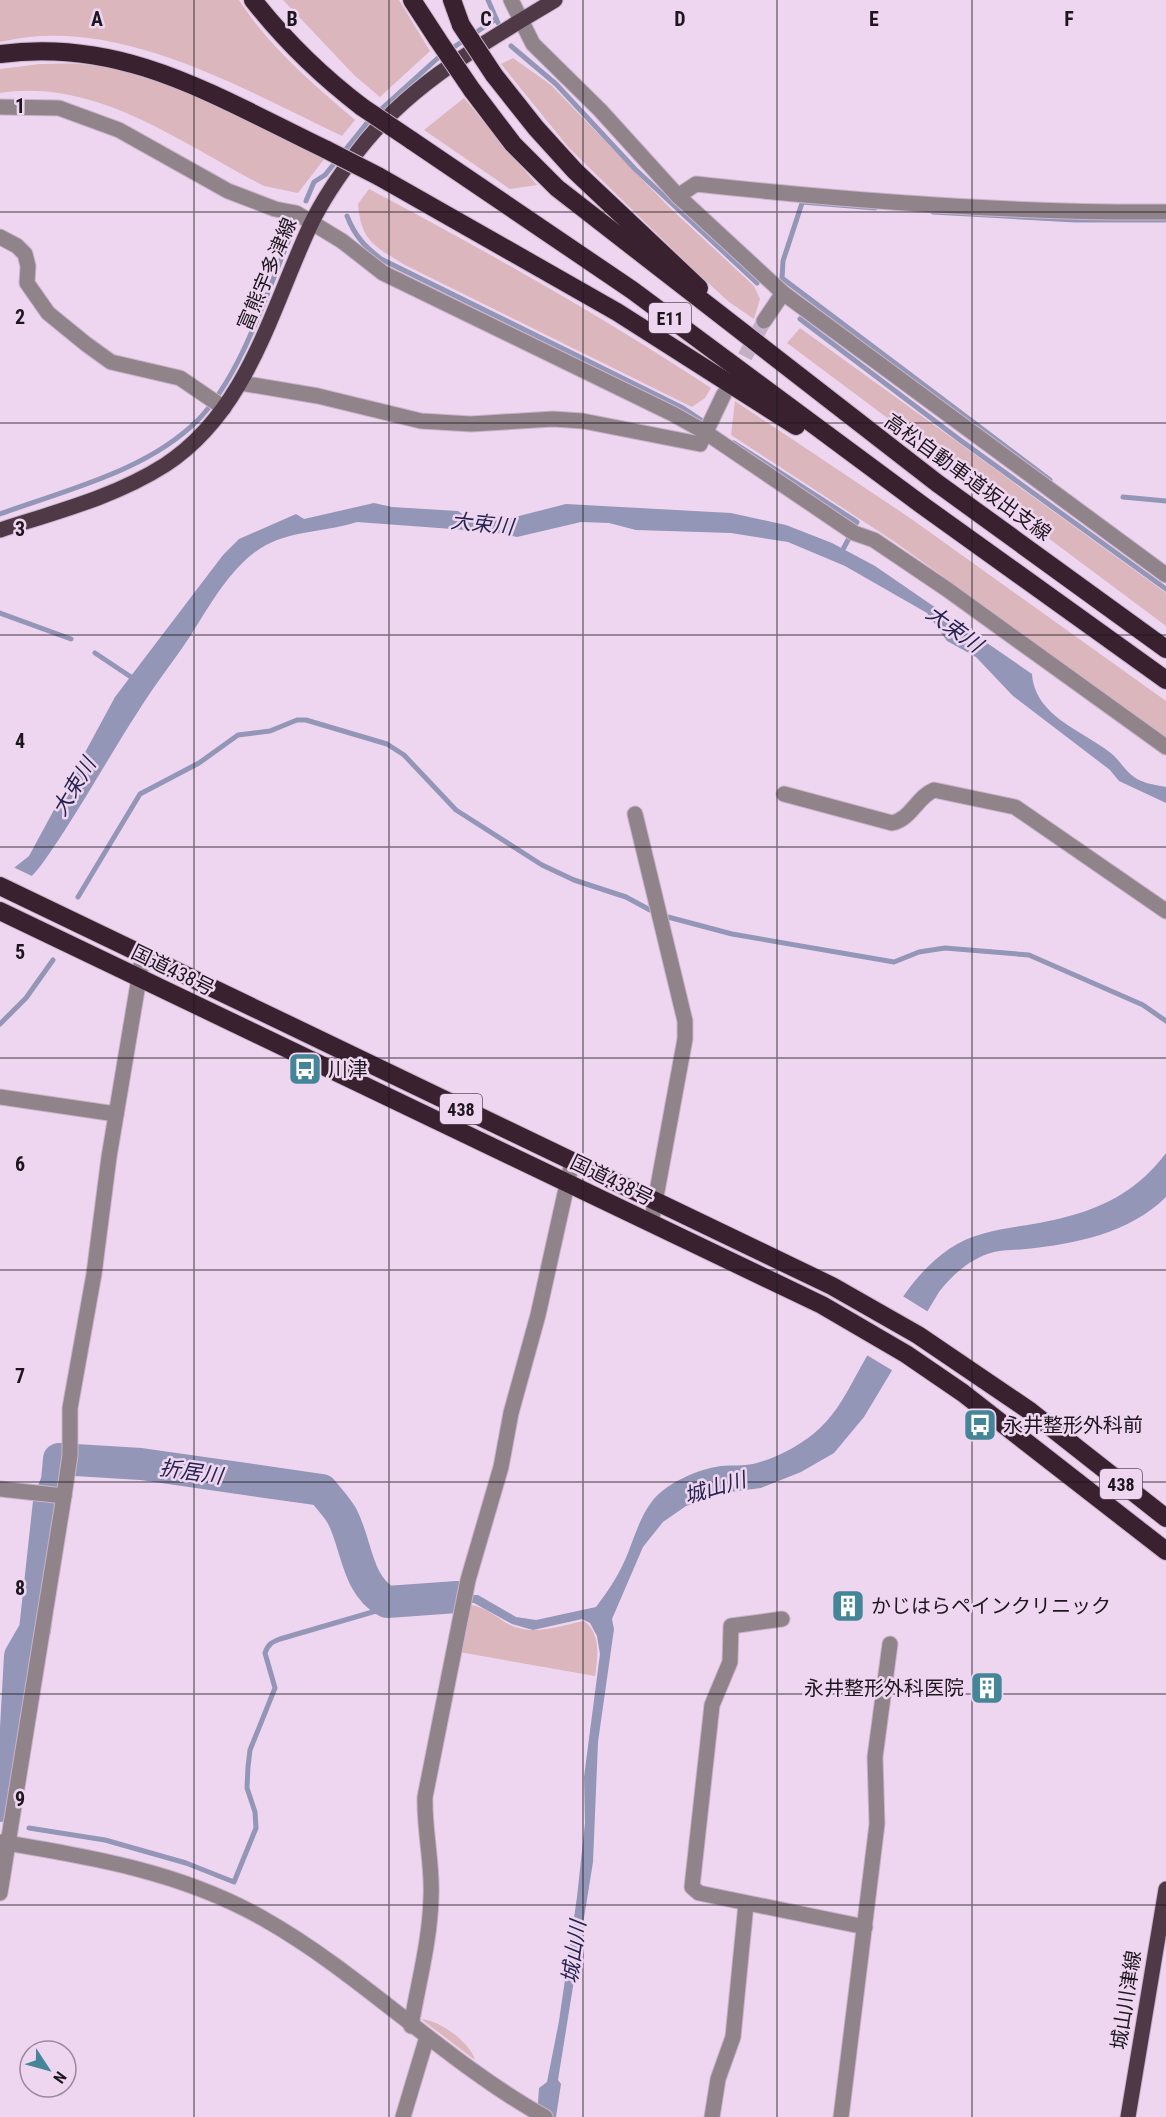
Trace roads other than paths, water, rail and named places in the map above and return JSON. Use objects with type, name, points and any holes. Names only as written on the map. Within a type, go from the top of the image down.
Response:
[{"type":"highway","name":"E11","points":[[253,0],[284,39],[322,77],[362,107],[632,290],[922,505],[1166,680]]},
{"type":"highway","points":[[412,0],[472,90],[513,144],[557,188],[666,275],[748,336]]},
{"type":"highway","points":[[452,0],[461,24],[494,75],[536,128],[575,171],[748,336]]},
{"type":"highway","points":[[0,54],[38,50],[69,51],[146,65],[327,150],[378,176],[617,312],[922,505]]},
{"type":"highway","name":"高松自動車道坂出支線","points":[[748,336],[937,483],[1166,649]]},
{"type":"highway","name":"国道438号","points":[[0,886],[832,1286],[918,1335],[1030,1411],[1163,1514]]},
{"type":"highway","name":"国道438号","points":[[0,911],[822,1305],[906,1354],[963,1393],[1166,1551]]},
{"type":"main road","name":"富熊宇多津線","points":[[0,530],[108,495],[166,464],[204,431],[216,402],[241,383],[312,222],[358,151],[379,126],[412,94],[443,70],[555,0]]},
{"type":"main road","name":"城山川津線","points":[[1128,2117],[1166,1889]]},
{"type":"street","points":[[511,0],[533,44],[600,110],[678,196],[783,293],[1166,574]]},
{"type":"street","points":[[0,107],[59,108],[119,130],[228,191],[275,209],[296,213],[342,241],[383,273],[708,428],[854,533],[874,540],[948,590],[1166,747]]},
{"type":"street","points":[[678,196],[696,184],[791,195],[1076,212],[1166,212]]},
{"type":"street","points":[[0,237],[25,254],[27,282],[48,312],[86,344],[111,362],[180,378],[216,402]]},
{"type":"street","points":[[764,321],[783,293]]},
{"type":"street","points":[[241,383],[318,396],[422,421],[471,424],[553,419],[583,421],[700,444],[724,394]]},
{"type":"street","points":[[784,794],[892,823],[904,818],[927,793],[934,790],[1015,807],[1166,911]]},
{"type":"street","points":[[635,814],[685,1021],[685,1039],[651,1224]]},
{"type":"street","points":[[0,1893],[4,1842],[56,1495],[69,1460],[70,1408],[94,1274],[116,1114],[143,954]]},
{"type":"street","points":[[0,1097],[116,1114]]},
{"type":"street","points":[[411,2026],[432,1895],[424,1826],[425,1797],[467,1589],[501,1467],[572,1162]]},
{"type":"street","points":[[0,1490],[56,1495]]},
{"type":"street","points":[[782,1619],[731,1626],[730,1662],[712,1705],[692,1887],[699,1893],[743,1901],[746,1904],[865,1927]]},
{"type":"street","points":[[840,2117],[877,1824],[874,1758],[890,1644]]},
{"type":"street","points":[[4,1842],[113,1862],[167,1876],[220,1897],[297,1940],[492,2086],[545,2117]]},
{"type":"street","points":[[712,2117],[718,2079],[733,2037],[746,1904]]},
{"type":"street","points":[[403,2117],[427,2037]]},
{"type":"water","name":"大束川","points":[[374,503],[392,507],[458,511],[469,519],[484,520],[511,518],[566,504],[731,513],[786,525],[832,543],[875,566],[1032,674],[1035,689],[1051,712],[1112,754],[1139,780],[1166,787],[1166,803],[1119,781],[1110,770],[1013,696],[976,657],[947,641],[927,613],[845,566],[788,542],[731,533],[636,530],[609,523],[581,522],[517,537],[493,532],[357,522],[288,536],[266,545],[243,562],[214,598],[185,645],[145,700],[42,864],[0,906],[0,879],[29,856],[115,697],[223,555],[239,539],[296,514],[304,519]]},
{"type":"water","name":"城山川","points":[[1166,1153],[1166,1197],[1136,1220],[1101,1235],[1082,1240],[1045,1247],[994,1252],[978,1258],[956,1273],[939,1292],[864,1417],[834,1453],[801,1472],[761,1488],[730,1492],[686,1506],[663,1522],[643,1547],[612,1619],[614,1629],[598,1742],[593,1862],[558,2080],[561,2084],[556,2117],[537,2117],[539,2088],[547,2082],[559,2021],[577,1897],[585,1823],[584,1777],[600,1654],[597,1636],[590,1623],[582,1619],[533,1630],[512,1624],[474,1603],[417,1602],[419,1595],[478,1595],[516,1617],[536,1620],[596,1607],[610,1588],[621,1567],[645,1512],[659,1493],[684,1477],[703,1470],[762,1461],[797,1445],[813,1434],[826,1422],[841,1402],[908,1289],[934,1261],[949,1249],[981,1234],[1058,1219],[1110,1201],[1140,1181]]},
{"type":"waterway","points":[[488,0],[498,23]]},
{"type":"waterway","points":[[378,112],[439,57],[496,19]]},
{"type":"waterway","points":[[511,46],[556,84],[635,169],[757,283]]},
{"type":"waterway","points":[[306,201],[314,182],[325,175],[371,118]]},
{"type":"waterway","points":[[802,202],[875,208]]},
{"type":"waterway","points":[[802,203],[783,261],[782,278],[1050,480]]},
{"type":"waterway","points":[[933,212],[1075,220],[1166,220]]},
{"type":"waterway","points":[[347,216],[361,240],[381,259],[683,408],[707,424]]},
{"type":"waterway","points":[[0,514],[130,466],[178,438],[198,420],[214,401],[241,355],[292,232]]},
{"type":"waterway","points":[[800,319],[960,440],[1166,589]]},
{"type":"waterway","points":[[734,443],[857,522],[855,525]]},
{"type":"waterway","points":[[1123,497],[1166,501]]},
{"type":"waterway","points":[[840,555],[849,538]]},
{"type":"waterway","points":[[0,613],[71,639]]},
{"type":"waterway","points":[[95,653],[137,681]]},
{"type":"waterway","points":[[78,897],[140,794],[199,763],[238,735],[270,731],[297,720],[306,720],[387,744],[404,755],[456,810],[542,865],[574,880],[626,897],[650,910]]},
{"type":"waterway","points":[[668,917],[732,934],[894,962],[919,952],[945,948],[1029,955],[1143,1005],[1166,1021]]},
{"type":"waterway","points":[[0,1024],[26,998],[53,960]]},
{"type":"waterway","name":"折居川","points":[[0,1806],[15,1746],[20,1656],[35,1630],[49,1502],[57,1481],[59,1459],[141,1464],[322,1490],[342,1516],[363,1575],[377,1595],[387,1602],[457,1597]]},
{"type":"waterway","points":[[29,1828],[105,1840],[186,1863],[234,1882],[256,1828],[255,1812],[247,1788],[248,1767],[250,1750],[275,1688],[265,1653],[267,1647],[280,1639],[376,1611],[387,1602]]},
{"type":"tunnel","points":[[734,377],[764,321]]},
{"type":"place","name":"川津","points":[[305,1069]]},
{"type":"place","name":"永井整形外科前","points":[[980,1425]]},
{"type":"place","name":"かじはらペインクリニック","points":[[848,1606]]},
{"type":"place","name":"永井整形外科医院","points":[[987,1688]]}]
